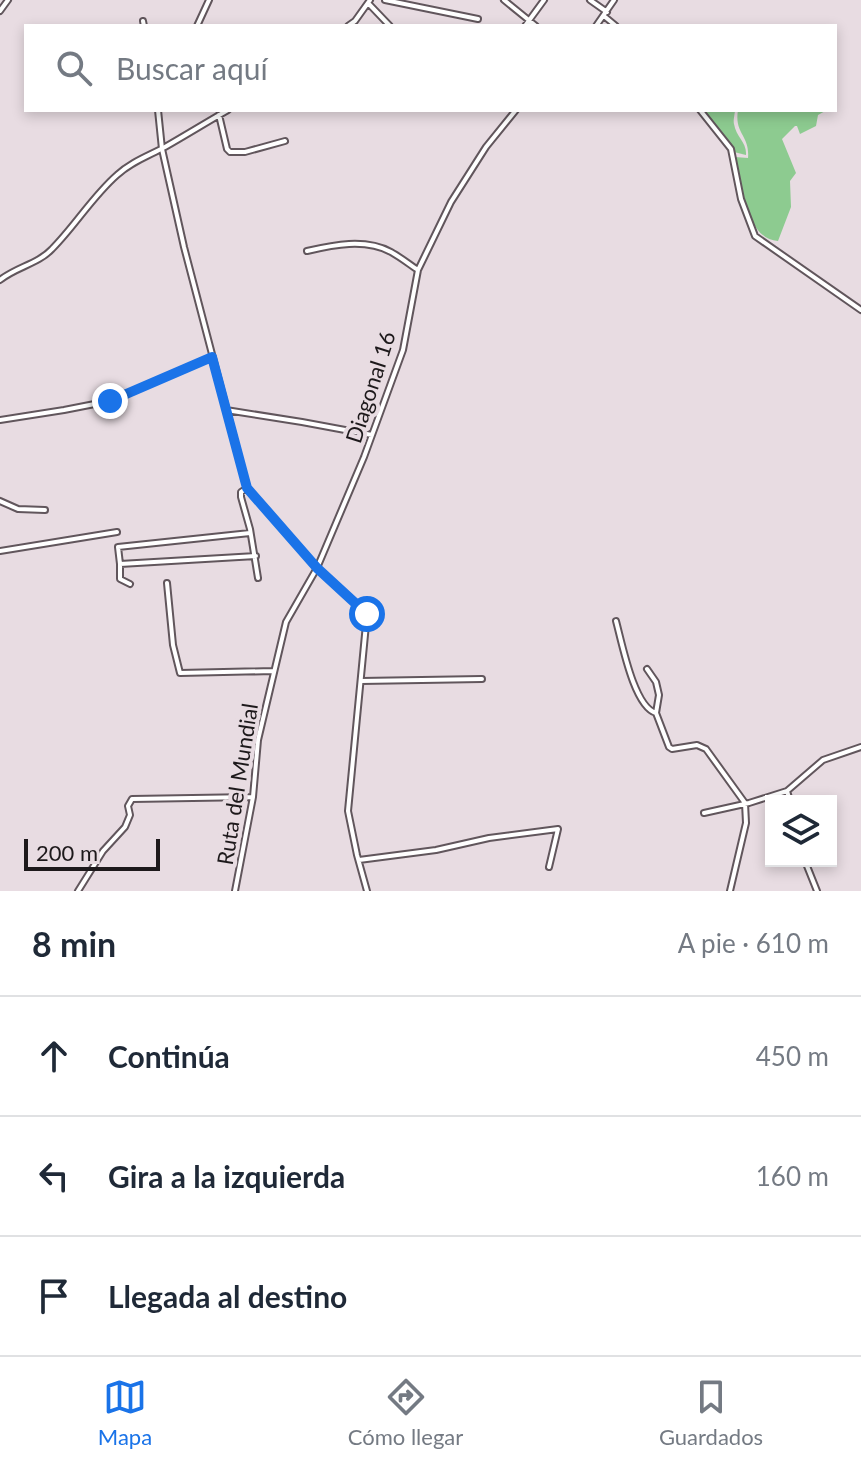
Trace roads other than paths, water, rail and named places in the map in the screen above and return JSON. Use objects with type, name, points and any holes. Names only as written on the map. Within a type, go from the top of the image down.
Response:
[{"type":"street","points":[[0,11],[8,0]]},
{"type":"street","points":[[198,24],[209,0]]},
{"type":"street","points":[[385,0],[478,19]]},
{"type":"street","points":[[504,0],[534,24]]},
{"type":"street","points":[[526,24],[544,0]]},
{"type":"street","points":[[590,0],[614,24]]},
{"type":"street","points":[[598,24],[614,0]]},
{"type":"street","points":[[351,24],[369,1],[388,24]]},
{"type":"street","points":[[158,112],[162,149],[184,247],[247,488],[317,568],[367,614],[348,811],[367,891]]},
{"type":"street","points":[[0,280],[52,250],[117,175],[224,112]]},
{"type":"street","name":"Diagonal 16","points":[[270,683],[286,622],[317,568],[403,350],[418,270],[451,202],[486,147],[514,112]]},
{"type":"street","points":[[702,112],[731,149],[741,199],[755,236],[861,310]]},
{"type":"street","points":[[219,115],[230,152],[245,152],[285,141]]},
{"type":"street","points":[[307,251],[340,243],[369,245],[388,250],[418,270]]},
{"type":"street","points":[[0,420],[110,401],[212,357]]},
{"type":"street","points":[[226,410],[372,435]]},
{"type":"street","points":[[247,488],[241,492],[241,497],[256,556],[258,578]]},
{"type":"street","points":[[0,501],[18,509],[45,510]]},
{"type":"street","points":[[0,551],[117,532]]},
{"type":"street","points":[[130,584],[120,579],[118,547],[250,533]]},
{"type":"street","points":[[120,564],[256,556]]},
{"type":"street","points":[[167,583],[173,645],[180,673],[273,671]]},
{"type":"street","points":[[616,621],[640,699],[650,711],[656,713]]},
{"type":"street","points":[[647,669],[656,682],[659,695],[656,713],[669,747],[697,745],[706,749],[745,803],[746,823],[730,891]]},
{"type":"street","points":[[360,681],[482,679]]},
{"type":"street","name":"Ruta del Mundial","points":[[235,891],[270,683]]},
{"type":"street","points":[[704,813],[787,791],[823,760],[861,747]]},
{"type":"street","points":[[787,791],[788,795]]},
{"type":"street","points":[[78,891],[103,851],[125,827],[132,799],[253,797]]},
{"type":"street","points":[[359,860],[558,829],[549,867]]},
{"type":"street","points":[[807,867],[817,891]]}]
